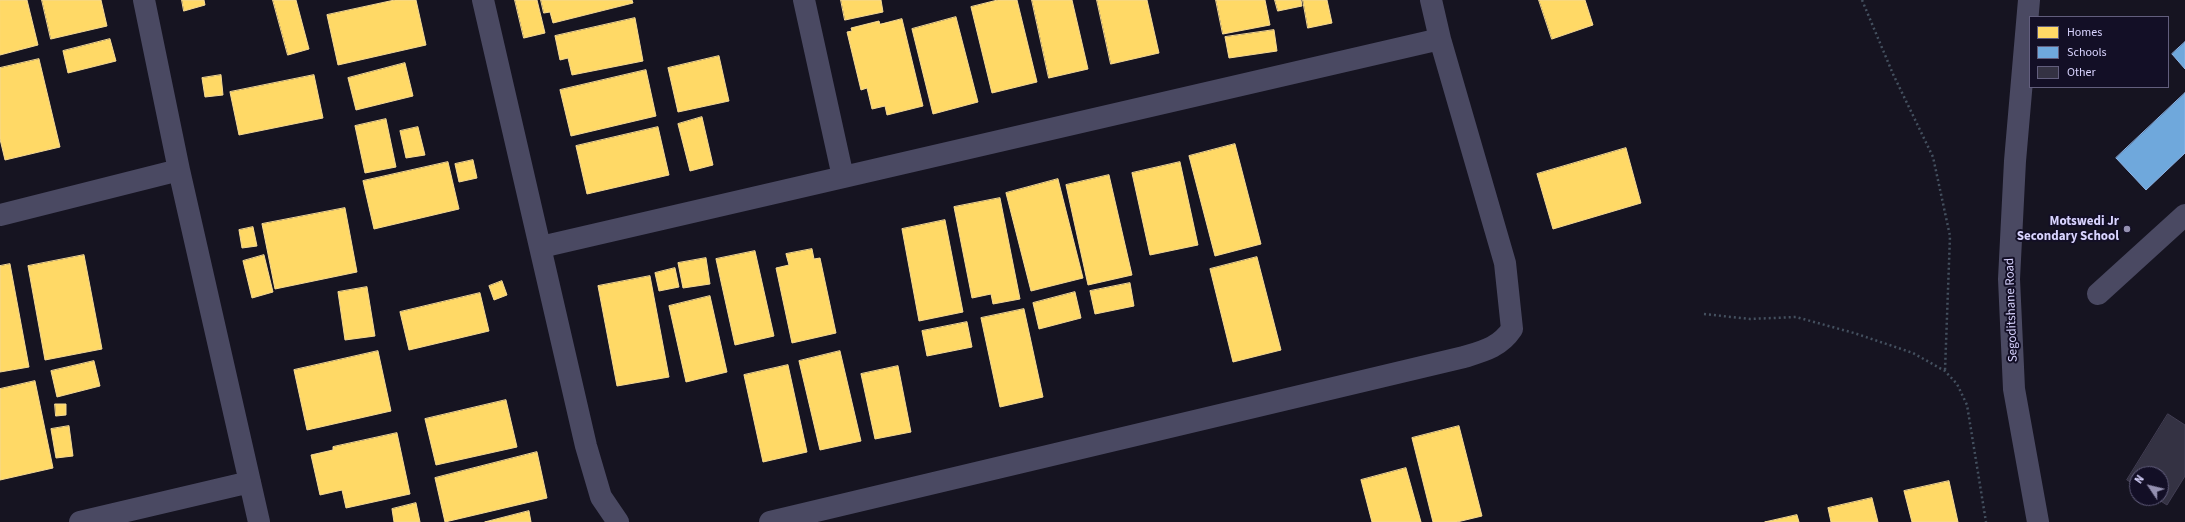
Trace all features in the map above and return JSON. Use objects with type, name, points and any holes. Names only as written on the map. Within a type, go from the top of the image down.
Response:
[{"type":"street","points":[[144,0],[180,170],[259,522]]},
{"type":"street","points":[[483,0],[586,446],[601,497],[618,522]]},
{"type":"street","points":[[804,0],[843,177]]},
{"type":"street","points":[[770,522],[1464,357],[1494,347],[1506,339],[1512,329],[1505,263],[1440,39],[1431,0]]},
{"type":"street","name":"Segoditshane Road","points":[[2029,0],[2015,161],[2009,278],[2014,389],[2038,522]]},
{"type":"street","points":[[541,247],[1440,39]]},
{"type":"street","points":[[0,214],[180,170]]},
{"type":"street","points":[[2098,294],[2185,215]]},
{"type":"street","points":[[80,522],[250,482]]},
{"type":"path","points":[[1862,0],[1893,74],[1933,158],[1950,236],[1945,371]]},
{"type":"path","points":[[1704,314],[1750,319],[1796,317],[1854,333],[1913,353],[1945,371],[1957,384],[1967,404],[1986,522]]},
{"type":"building: Homes","points":[[0,0],[27,0],[38,45],[0,55]]},
{"type":"building: Homes","points":[[42,0],[101,0],[107,26],[51,39]]},
{"type":"building: Homes","points":[[182,0],[204,0],[205,5],[184,11]]},
{"type":"building: Homes","points":[[273,0],[296,0],[309,49],[288,55]]},
{"type":"building: Homes","points":[[395,0],[416,0],[426,45],[338,65],[327,15]]},
{"type":"building: Homes","points":[[515,0],[537,0],[545,33],[524,38]]},
{"type":"building: Homes","points":[[541,0],[632,0],[633,3],[553,23],[550,12],[544,13]]},
{"type":"building: Homes","points":[[841,0],[881,0],[883,12],[845,20]]},
{"type":"building: Homes","points":[[998,0],[1017,0],[1037,82],[992,93],[971,7]]},
{"type":"building: Homes","points":[[1032,0],[1072,0],[1088,69],[1049,78]]},
{"type":"building: Homes","points":[[1097,0],[1147,0],[1159,53],[1111,64]]},
{"type":"building: Homes","points":[[1216,0],[1265,0],[1270,25],[1223,34]]},
{"type":"building: Homes","points":[[1275,0],[1301,0],[1302,6],[1278,11]]},
{"type":"building: Homes","points":[[1303,0],[1327,0],[1332,23],[1308,28]]},
{"type":"building: Homes","points":[[1539,0],[1585,0],[1593,25],[1552,39]]},
{"type":"building: Homes","points":[[956,17],[978,102],[933,114],[912,29]]},
{"type":"building: Homes","points":[[635,18],[643,61],[572,75],[568,58],[560,60],[555,36]]},
{"type":"building: Homes","points":[[902,19],[923,106],[887,115],[885,106],[872,109],[867,88],[861,90],[847,32],[852,31],[851,28],[879,21],[880,24]]},
{"type":"building: Homes","points":[[1274,30],[1277,51],[1229,58],[1225,37]]},
{"type":"building: Homes","points":[[110,39],[116,61],[68,73],[63,51]]},
{"type":"building: Homes","points":[[719,56],[729,101],[678,112],[668,68]]},
{"type":"building: Homes","points":[[39,59],[60,147],[5,160],[0,139],[0,68]]},
{"type":"building: Homes","points":[[405,63],[413,96],[356,110],[348,78]]},
{"type":"building: Homes","points":[[646,70],[656,116],[571,136],[560,90]]},
{"type":"building: Homes","points":[[221,75],[223,95],[205,97],[202,78]]},
{"type":"building: Homes","points":[[314,75],[323,118],[239,135],[230,92]]},
{"type":"building: Homes","points":[[702,117],[713,165],[690,171],[678,124]]},
{"type":"building: Homes","points":[[386,119],[396,167],[365,173],[355,126]]},
{"type":"building: Homes","points":[[418,127],[425,155],[406,158],[400,131]]},
{"type":"building: Homes","points":[[658,127],[669,175],[587,194],[576,146]]},
{"type":"building: Homes","points":[[1235,144],[1261,244],[1215,256],[1189,156]]},
{"type":"building: Homes","points":[[1626,148],[1641,203],[1553,229],[1537,174]]},
{"type":"building: Homes","points":[[473,160],[477,178],[459,182],[455,164]]},
{"type":"building: Homes","points":[[448,162],[459,209],[374,229],[363,181]]},
{"type":"building: Homes","points":[[1180,162],[1198,245],[1150,255],[1132,173]]},
{"type":"building: Homes","points":[[1109,175],[1132,275],[1088,285],[1066,185]]},
{"type":"building: Homes","points":[[1058,179],[1083,278],[1031,291],[1006,193]]},
{"type":"building: Homes","points":[[1000,198],[1020,299],[993,304],[991,294],[972,298],[954,207]]},
{"type":"building: Homes","points":[[345,208],[357,272],[275,289],[262,224]]},
{"type":"building: Homes","points":[[945,220],[963,312],[919,321],[902,229]]},
{"type":"building: Homes","points":[[253,227],[257,246],[242,248],[239,230]]},
{"type":"building: Homes","points":[[812,249],[814,259],[820,258],[836,333],[792,343],[776,268],[789,265],[786,254]]},
{"type":"building: Homes","points":[[755,251],[774,336],[735,345],[716,259]]},
{"type":"building: Homes","points":[[84,255],[102,349],[45,360],[28,266]]},
{"type":"building: Homes","points":[[264,255],[273,292],[252,298],[243,261]]},
{"type":"building: Homes","points":[[1257,257],[1281,350],[1233,362],[1210,269]]},
{"type":"building: Homes","points":[[706,258],[710,284],[683,288],[678,263]]},
{"type":"building: Homes","points":[[10,264],[29,367],[0,372],[0,266]]},
{"type":"building: Homes","points":[[675,268],[679,287],[659,291],[655,273]]},
{"type":"building: Homes","points":[[650,276],[669,377],[617,386],[598,286]]},
{"type":"building: Homes","points":[[502,281],[507,295],[494,300],[489,286]]},
{"type":"building: Homes","points":[[1130,283],[1134,306],[1095,314],[1090,291]]},
{"type":"building: Homes","points":[[367,287],[375,336],[345,340],[338,292]]},
{"type":"building: Homes","points":[[1075,292],[1081,318],[1039,329],[1033,303]]},
{"type":"building: Homes","points":[[480,293],[489,331],[409,350],[400,312]]},
{"type":"building: Homes","points":[[710,296],[727,372],[686,382],[669,306]]},
{"type":"building: Homes","points":[[1024,309],[1043,397],[1000,407],[981,318]]},
{"type":"building: Homes","points":[[967,322],[972,347],[927,356],[922,331]]},
{"type":"building: Homes","points":[[378,351],[391,411],[307,430],[294,370]]},
{"type":"building: Homes","points":[[840,351],[861,441],[820,450],[799,361]]},
{"type":"building: Homes","points":[[94,361],[100,386],[57,397],[51,371]]},
{"type":"building: Homes","points":[[788,365],[807,452],[763,462],[744,375]]},
{"type":"building: Homes","points":[[898,366],[911,432],[875,439],[861,374]]},
{"type":"building: Homes","points":[[35,381],[53,468],[0,480],[0,389]]},
{"type":"building: Homes","points":[[506,400],[517,447],[436,465],[425,419]]},
{"type":"building: Homes","points":[[55,404],[66,404],[66,415],[56,416]]},
{"type":"building: Homes","points":[[69,426],[73,456],[56,458],[51,429]]},
{"type":"building: Homes","points":[[1459,426],[1482,516],[1457,522],[1433,522],[1412,438]]},
{"type":"building: Homes","points":[[397,433],[410,494],[346,508],[342,490],[320,495],[311,455],[333,450],[333,447]]},
{"type":"building: Homes","points":[[537,452],[547,498],[445,522],[435,478]]},
{"type":"building: Homes","points":[[1406,468],[1421,522],[1372,522],[1361,480]]},
{"type":"building: Homes","points":[[1949,481],[1958,522],[1912,522],[1904,491]]},
{"type":"building: Homes","points":[[1872,498],[1878,522],[1831,522],[1828,508]]},
{"type":"building: Homes","points":[[416,503],[420,522],[394,522],[392,509]]},
{"type":"building: Homes","points":[[529,511],[531,522],[485,522]]},
{"type":"building: Homes","points":[[1797,515],[1799,522],[1765,522]]},
{"type":"building: Schools","points":[[2185,42],[2185,69],[2172,54]]},
{"type":"building: Schools","points":[[2185,93],[2185,153],[2146,190],[2116,158]]},
{"type":"building: Other","points":[[2168,414],[2185,425],[2185,476],[2169,502],[2169,466],[2136,466]]},
{"type":"place","name":"Motswedi Jr Secondary School","points":[[2127,229]]}]
